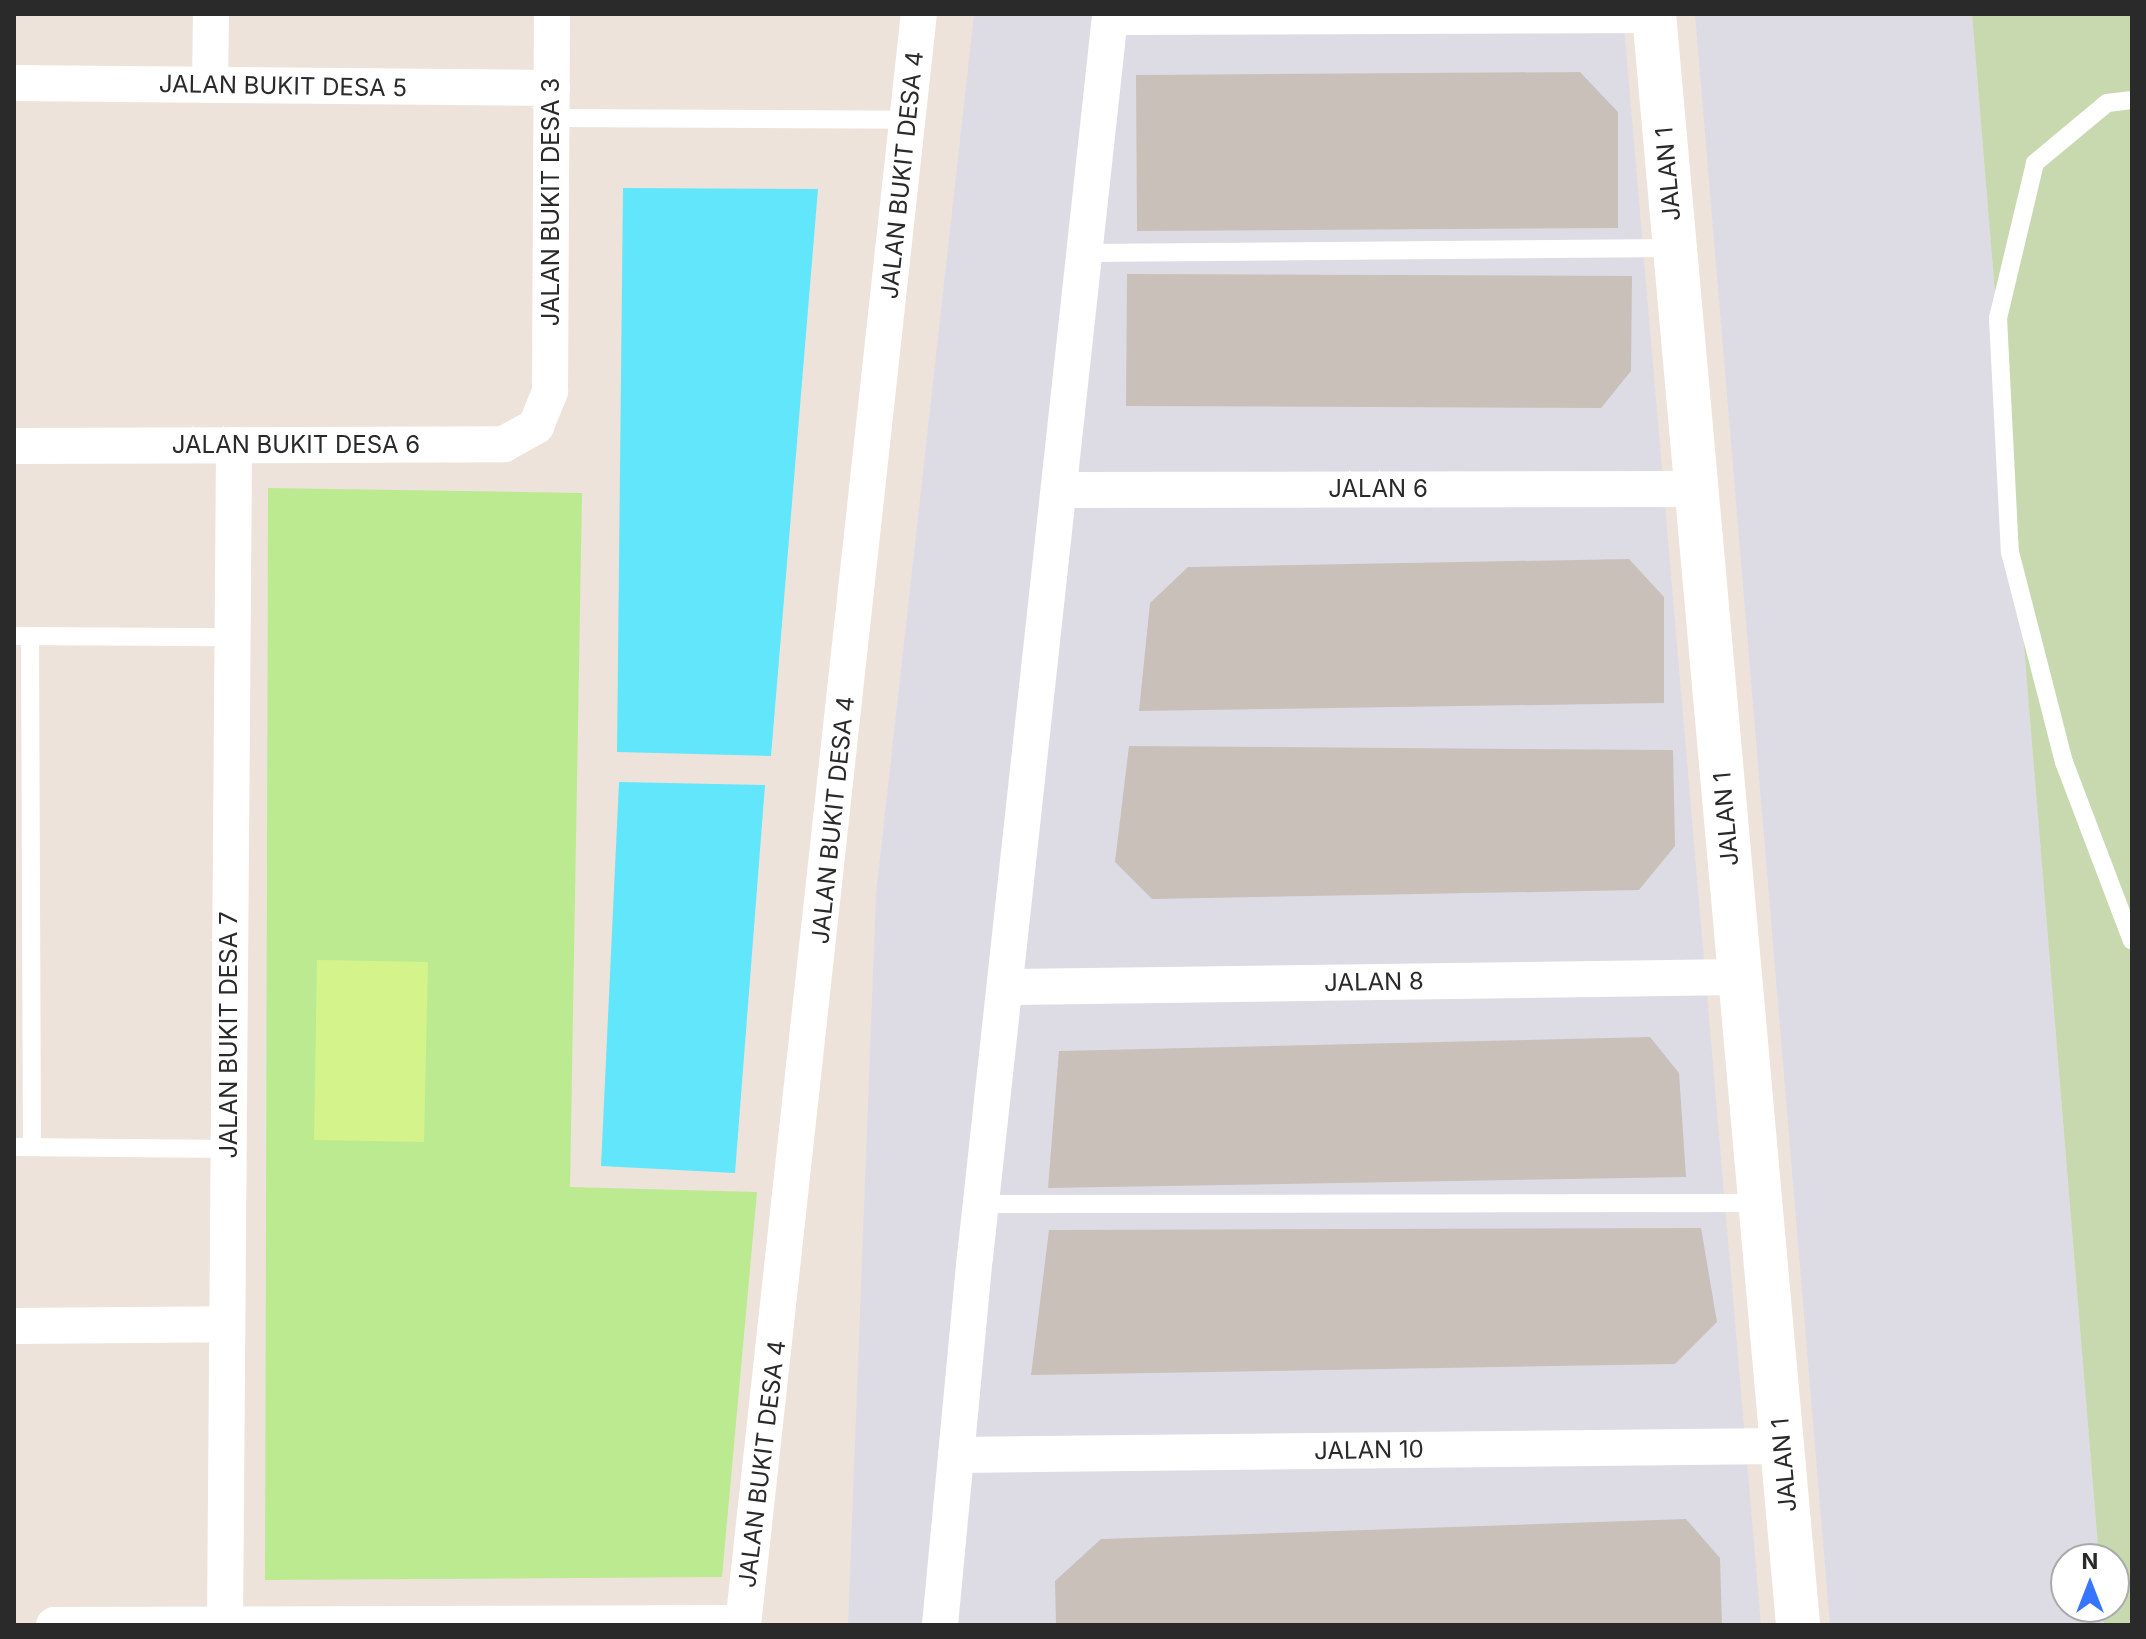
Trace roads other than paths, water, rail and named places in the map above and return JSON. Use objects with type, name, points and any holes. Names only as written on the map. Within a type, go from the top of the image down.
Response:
[{"type":"street","points":[[210,85],[211,14]]},
{"type":"street","name":"JALAN BUKIT DESA 3","points":[[550,391],[552,14]]},
{"type":"street","name":"JALAN BUKIT DESA 4","points":[[743,1624],[919,14]]},
{"type":"street","points":[[940,1625],[981,1204],[1007,987],[1110,16],[1654,14]]},
{"type":"street","name":"JALAN 1","points":[[1654,14],[1798,1625]]},
{"type":"street","name":"JALAN BUKIT DESA 5","points":[[14,83],[210,85],[552,103]]},
{"type":"street","name":"JALAN BUKIT DESA 6","points":[[14,446],[504,444],[536,426],[550,391]]},
{"type":"street","name":"JALAN BUKIT DESA 7","points":[[225,1625],[234,445]]},
{"type":"street","name":"JALAN 6","points":[[1059,490],[1696,489]]},
{"type":"street","name":"JALAN 8","points":[[1007,987],[1740,977]]},
{"type":"street","points":[[14,1326],[227,1324]]},
{"type":"street","name":"JALAN 10","points":[[956,1455],[1782,1446]]},
{"type":"street","points":[[54,1625],[743,1624]]},
{"type":"lane","points":[[2132,100],[2107,103],[2035,163],[1998,318],[2010,552],[2064,762],[2132,941]]},
{"type":"lane","points":[[552,103],[908,120]]},
{"type":"lane","points":[[1084,253],[1674,248]]},
{"type":"lane","points":[[229,1149],[23,1147],[22,636],[232,637]]},
{"type":"lane","points":[[981,1204],[1761,1203]]},
{"type":"water","points":[[623,188],[818,189],[771,756],[617,752]]},
{"type":"water","points":[[619,782],[765,785],[735,1173],[601,1166]]}]
